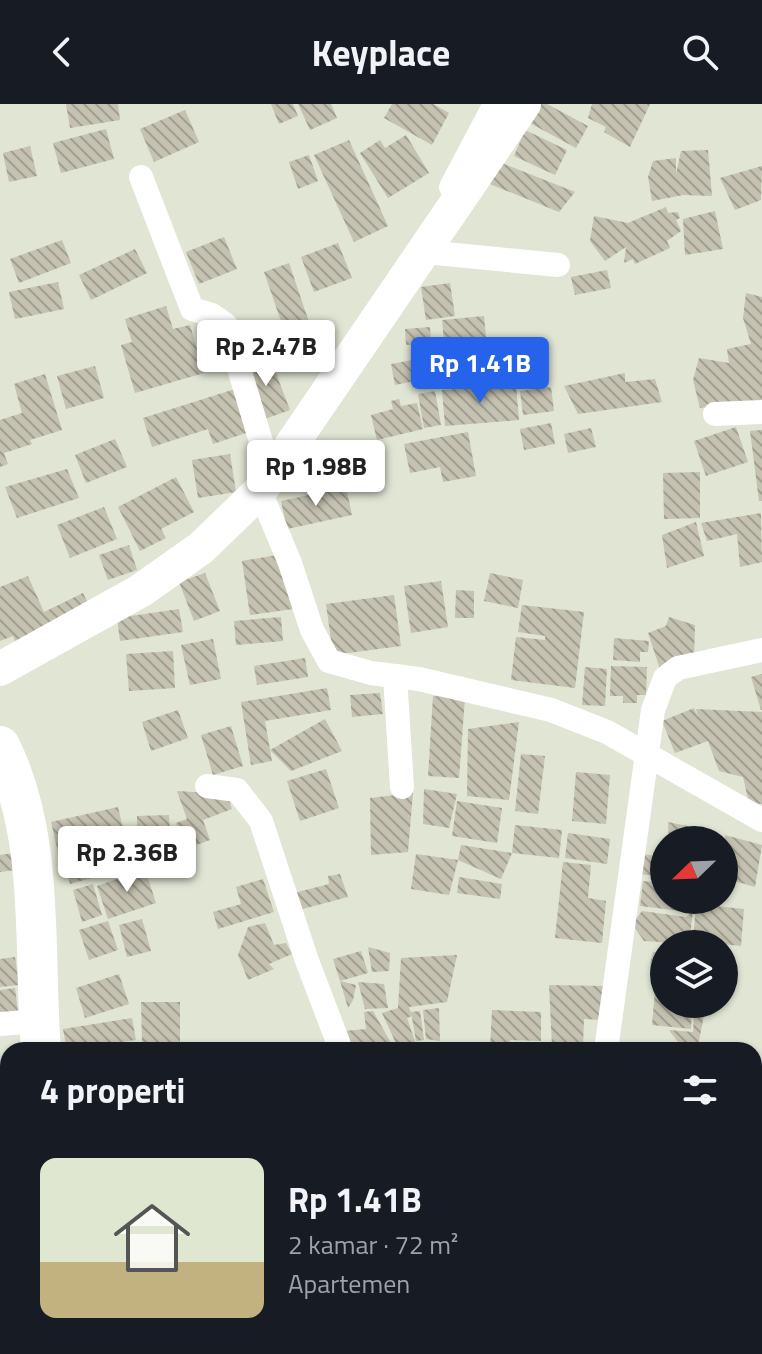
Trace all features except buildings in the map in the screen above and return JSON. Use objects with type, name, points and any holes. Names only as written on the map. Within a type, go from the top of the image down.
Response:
[{"type":"highway","points":[[0,746],[16,783],[28,840],[27,1032]]},
{"type":"main road","points":[[0,669],[140,591],[201,548],[265,483],[524,104]]},
{"type":"street","points":[[392,301],[495,104]]},
{"type":"street","points":[[141,177],[192,309],[212,315],[226,325],[265,483],[320,649],[329,661],[551,710],[607,732],[762,820]]},
{"type":"street","points":[[425,252],[558,265]]},
{"type":"street","points":[[715,414],[762,412]]},
{"type":"street","points":[[607,1042],[653,710],[665,678],[678,668],[762,650]]},
{"type":"street","points":[[395,676],[402,787]]},
{"type":"street","points":[[207,786],[237,790],[261,821],[306,958],[338,1042]]}]
